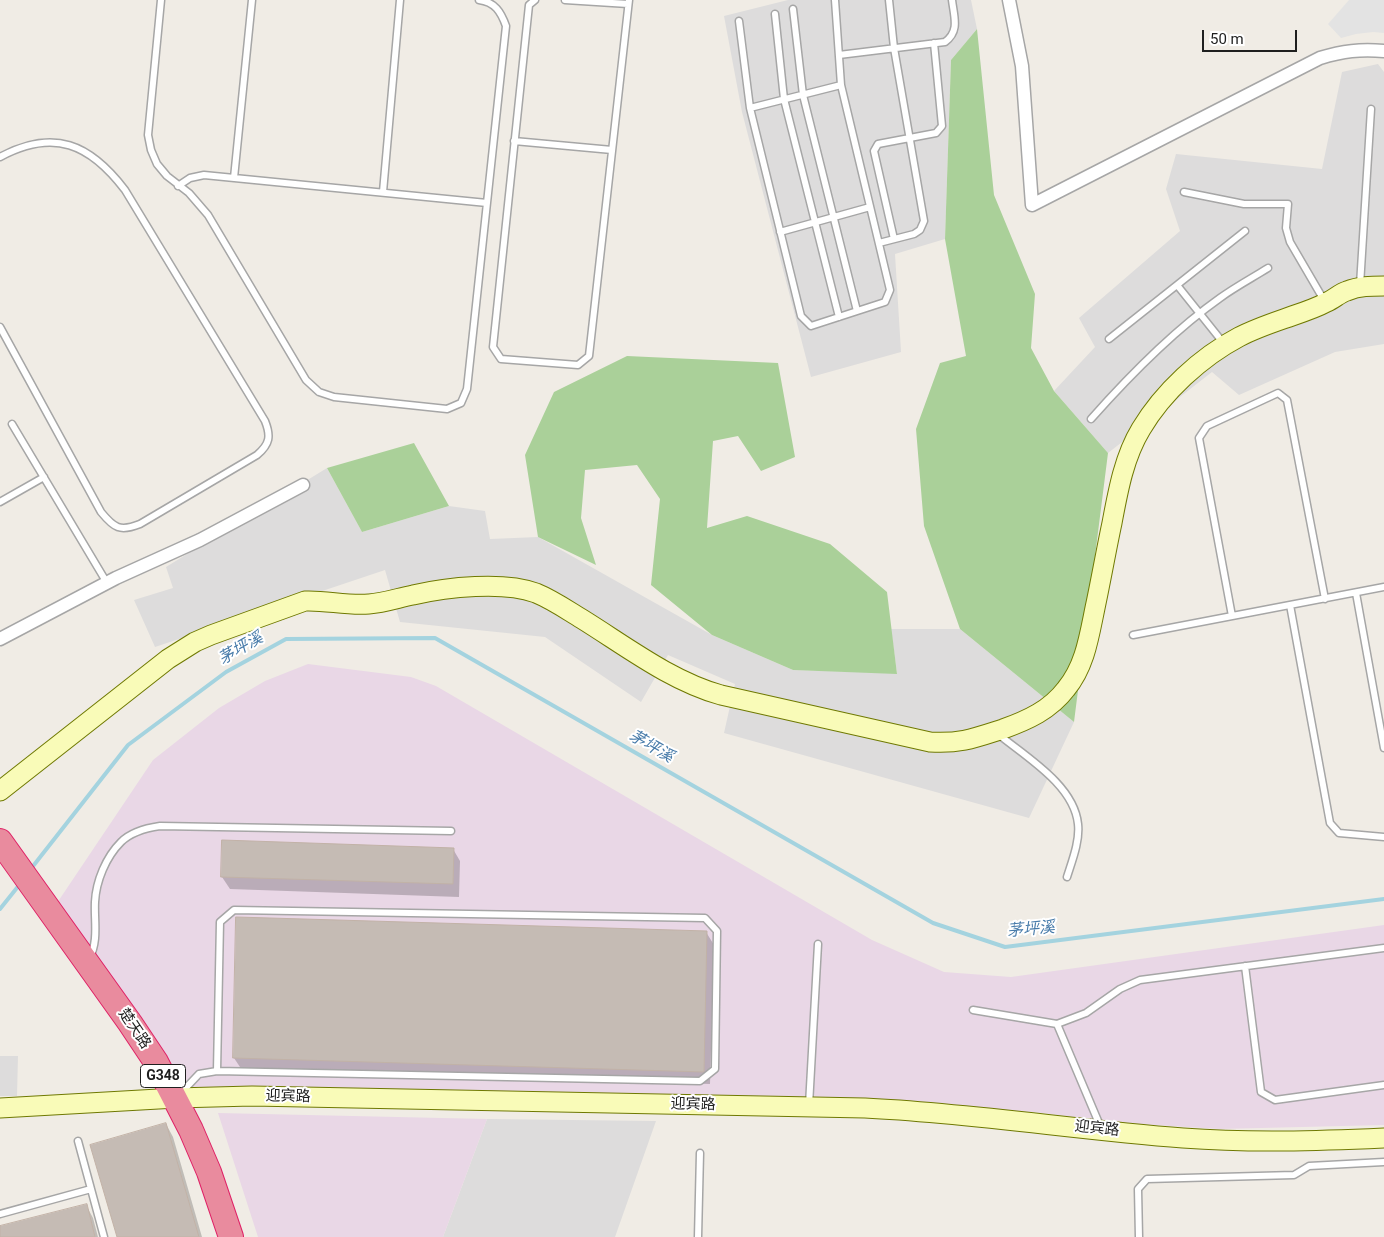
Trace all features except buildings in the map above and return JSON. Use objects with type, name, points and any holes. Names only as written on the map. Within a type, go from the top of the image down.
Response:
[{"type":"highway","name":"楚天路","points":[[0,841],[156,1062],[176,1098],[209,1172],[231,1237]]},
{"type":"street","points":[[1009,0],[1022,66],[1032,205],[1320,58],[1361,49],[1384,51]]},
{"type":"street","points":[[0,790],[168,659],[195,642],[211,635],[305,601],[317,600],[368,604],[391,601],[434,590],[485,586],[519,588],[551,600],[677,678],[721,695],[930,742],[969,740],[1019,723],[1045,710],[1056,701],[1074,678],[1080,666],[1089,639],[1118,492],[1127,460],[1140,430],[1160,402],[1185,376],[1212,354],[1240,336],[1326,303],[1346,291],[1368,285],[1384,286]]},
{"type":"street","points":[[0,639],[140,566],[200,540],[303,485]]},
{"type":"street","name":"迎宾路","points":[[0,1108],[176,1098],[262,1097],[809,1107],[910,1110],[1214,1140],[1282,1142],[1384,1138]]},
{"type":"lane","points":[[161,0],[148,135],[151,150],[157,164],[167,176],[189,193],[208,215],[306,380],[319,392],[334,397],[447,409],[461,403],[467,389],[506,26],[500,11],[486,1],[479,0]]},
{"type":"lane","points":[[234,178],[252,0]]},
{"type":"lane","points":[[383,192],[400,0]]},
{"type":"lane","points":[[535,0],[529,5],[492,347],[501,359],[578,365],[590,356],[629,2],[565,0]]},
{"type":"lane","points":[[739,20],[750,108],[801,316],[812,326],[885,302],[890,290],[841,85],[835,0]]},
{"type":"lane","points":[[879,243],[914,234],[920,230],[924,221],[894,48],[889,0]]},
{"type":"lane","points":[[839,55],[945,42],[952,37],[955,29],[952,0]]},
{"type":"lane","points":[[793,9],[802,94],[857,311]]},
{"type":"lane","points":[[775,14],[784,99],[839,317]]},
{"type":"lane","points":[[894,239],[874,151],[878,144],[936,133],[942,126],[934,43]]},
{"type":"lane","points":[[750,108],[841,85]]},
{"type":"lane","points":[[1360,288],[1371,110]]},
{"type":"lane","points":[[514,141],[612,150]]},
{"type":"lane","points":[[0,157],[30,144],[44,142],[60,143],[77,147],[90,154],[115,176],[265,421],[269,430],[270,440],[257,455],[148,520],[129,528],[118,528],[109,522],[101,512],[0,327]]},
{"type":"lane","points":[[178,186],[190,178],[204,175],[487,202]]},
{"type":"lane","points":[[1184,192],[1244,204],[1288,204],[1286,228],[1290,242],[1326,303]]},
{"type":"lane","points":[[780,232],[870,207]]},
{"type":"lane","points":[[1108,340],[1245,231]]},
{"type":"lane","points":[[1091,419],[1131,375],[1200,314],[1219,299],[1268,268]]},
{"type":"lane","points":[[1177,285],[1225,346]]},
{"type":"lane","points":[[1232,616],[1198,438],[1207,426],[1278,393],[1287,400],[1325,598]]},
{"type":"lane","points":[[12,424],[107,583]]},
{"type":"lane","points":[[0,502],[44,477]]},
{"type":"lane","points":[[1133,635],[1384,587]]},
{"type":"lane","points":[[1356,593],[1384,748]]},
{"type":"lane","points":[[1290,605],[1330,823],[1339,833],[1384,837]]},
{"type":"lane","points":[[995,731],[1053,778],[1065,792],[1074,808],[1078,825],[1077,841],[1067,877]]},
{"type":"lane","points":[[87,962],[93,951],[96,937],[95,900],[101,875],[121,842],[132,834],[146,828],[160,826],[451,832]]},
{"type":"lane","points":[[176,1098],[199,1074],[217,1070],[700,1081],[715,1069],[717,931],[706,918],[234,910],[220,922],[217,1070]]},
{"type":"lane","points":[[809,1107],[818,944]]},
{"type":"lane","points":[[973,1010],[1056,1024],[1086,1013],[1120,989],[1140,980],[1384,948]]},
{"type":"lane","points":[[1245,966],[1261,1092],[1275,1100],[1384,1085]]},
{"type":"lane","points":[[1056,1024],[1102,1130]]},
{"type":"lane","points":[[78,1141],[104,1237]]},
{"type":"lane","points":[[698,1237],[700,1153]]},
{"type":"lane","points":[[1139,1237],[1138,1189],[1147,1179],[1294,1176],[1309,1166],[1384,1162]]},
{"type":"lane","points":[[0,1214],[91,1189]]},
{"type":"shaded area","points":[[788,0],[971,0],[977,29],[951,60],[945,239],[895,254],[901,352],[811,377],[742,112],[724,16]]},
{"type":"shaded area","points":[[1349,0],[1384,0],[1384,33],[1373,32],[1341,38],[1328,24]]},
{"type":"shaded area","points":[[1378,64],[1384,72],[1384,344],[1335,352],[1239,395],[1212,372],[1108,453],[1054,391],[1095,347],[1079,318],[1180,231],[1166,189],[1176,154],[1322,169],[1342,72]]},
{"type":"shaded area","points":[[327,468],[362,532],[449,506],[485,511],[490,539],[538,537],[712,635],[793,670],[897,673],[891,629],[960,629],[1074,722],[1029,818],[724,733],[735,684],[668,655],[641,702],[545,637],[400,622],[385,570],[155,647],[134,600],[173,588],[166,567]]},
{"type":"shaded area","points":[[308,664],[411,677],[436,686],[872,940],[944,972],[1011,977],[1384,925],[1384,1125],[1220,1129],[1121,1123],[1034,1112],[180,1089],[57,903],[153,760],[219,708],[265,681]]},
{"type":"shaded area","points":[[0,1056],[18,1056],[17,1096],[0,1096]]},
{"type":"shaded area","points":[[218,1113],[487,1119],[443,1237],[258,1237]]},
{"type":"shaded area","points":[[487,1119],[656,1121],[615,1237],[443,1237]]},
{"type":"green space","points":[[977,29],[994,195],[1035,294],[1031,348],[1054,391],[1108,453],[1074,722],[960,629],[924,526],[916,429],[940,363],[966,356],[945,239],[951,60]]},
{"type":"green space","points":[[627,356],[778,363],[795,457],[761,471],[738,436],[713,441],[707,528],[747,516],[830,544],[887,592],[897,674],[793,670],[712,635],[651,585],[660,499],[637,465],[585,470],[581,518],[596,565],[538,537],[525,455],[554,392]]},
{"type":"green space","points":[[414,443],[449,506],[362,532],[327,468]]},
{"type":"waterway","name":"茅坪溪","points":[[30,870],[128,745],[226,672],[286,639],[435,638],[933,923],[1005,947],[1384,899]]},
{"type":"waterway","name":"茅坪溪","points":[[0,909],[20,884]]}]
